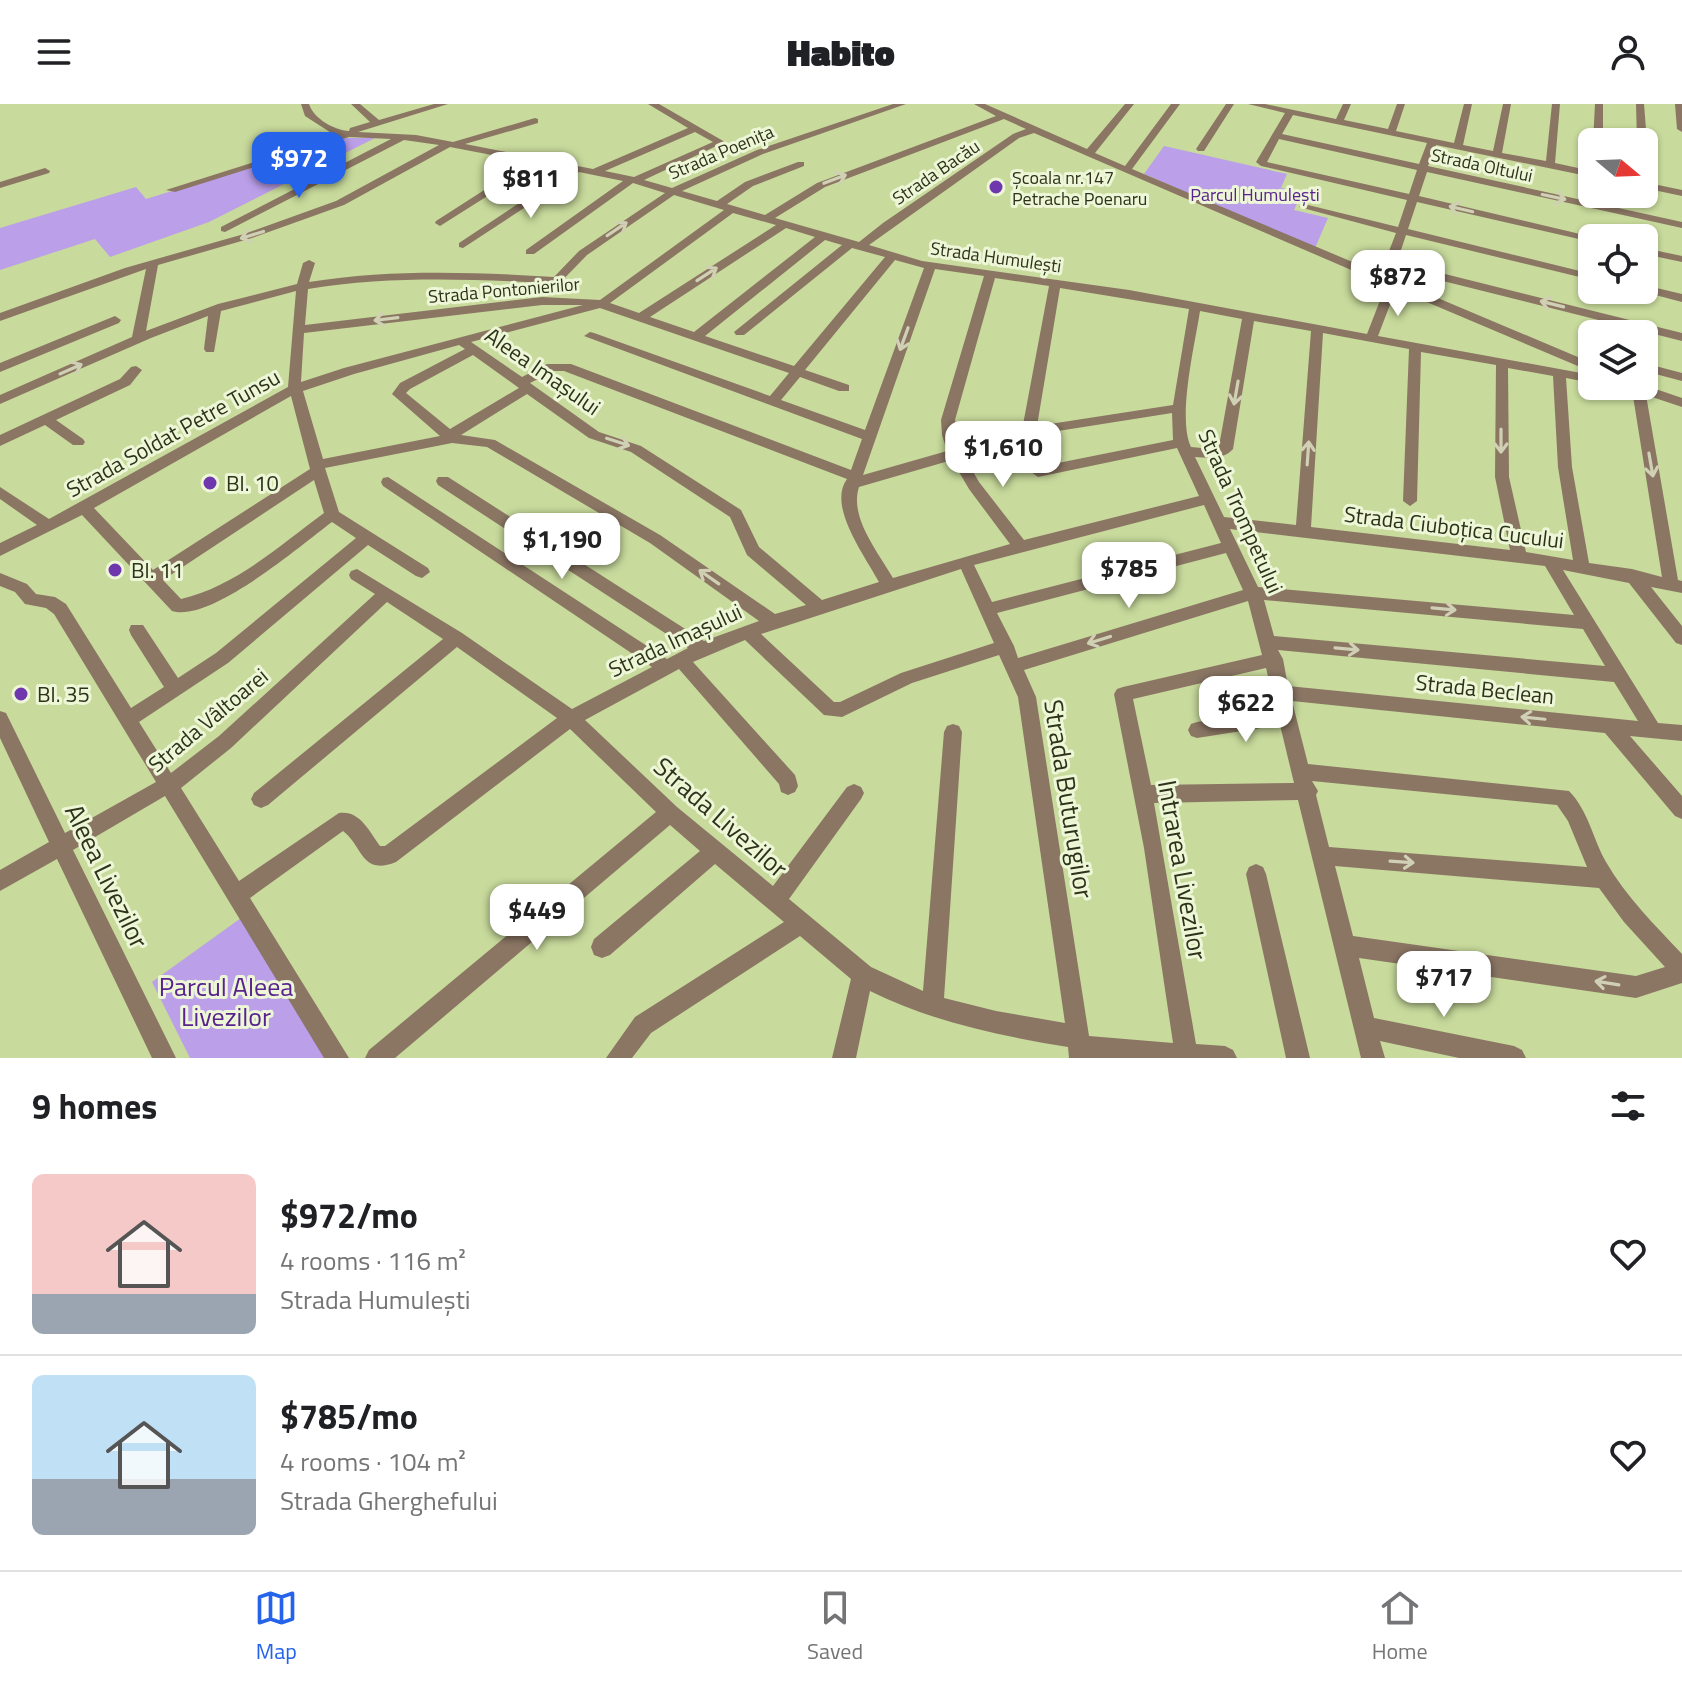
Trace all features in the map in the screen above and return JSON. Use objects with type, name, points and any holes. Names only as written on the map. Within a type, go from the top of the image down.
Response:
[{"type":"street","points":[[305,104],[308,114],[344,134]]},
{"type":"street","points":[[355,104],[377,123]]},
{"type":"street","points":[[171,190],[444,104]]},
{"type":"street","points":[[530,252],[634,180],[720,142],[652,104]]},
{"type":"street","name":"Strada Poenița","points":[[542,301],[554,280],[601,240],[674,191],[760,152],[902,104]]},
{"type":"street","points":[[1089,153],[1130,104]]},
{"type":"street","points":[[1127,170],[1176,104]]},
{"type":"street","points":[[1201,149],[1230,104]]},
{"type":"street","points":[[1252,104],[1578,171]]},
{"type":"street","points":[[1339,122],[1347,104]]},
{"type":"street","points":[[1391,133],[1401,104]]},
{"type":"street","points":[[1458,147],[1468,104]]},
{"type":"street","points":[[1497,155],[1507,104]]},
{"type":"street","points":[[1550,166],[1556,104]]},
{"type":"street","points":[[1598,128],[1599,104]]},
{"type":"street","points":[[1640,104],[1641,128]]},
{"type":"street","points":[[1679,104],[1682,129]]},
{"type":"street","points":[[983,105],[1388,283],[1578,362]]},
{"type":"street","points":[[1290,112],[1261,163],[1578,236]]},
{"type":"street","points":[[768,218],[821,185],[1004,116]]},
{"type":"street","points":[[0,317],[153,263],[248,236],[351,199],[452,145],[535,121]]},
{"type":"street","points":[[596,171],[696,128]]},
{"type":"street","name":"Strada Bacău","points":[[740,332],[855,246],[1016,136],[1035,129]]},
{"type":"street","name":"Strada Humulești","points":[[344,134],[403,136],[596,171],[930,266],[1195,306],[1578,377]]},
{"type":"street","points":[[225,229],[403,136]]},
{"type":"street","name":"Strada Oltului","points":[[1276,136],[1682,225]]},
{"type":"street","points":[[1371,339],[1388,283],[1390,264],[1432,141]]},
{"type":"street","points":[[440,223],[538,160]]},
{"type":"street","points":[[603,303],[726,206],[749,184],[801,164]]},
{"type":"street","points":[[463,245],[579,168]]},
{"type":"street","points":[[0,185],[45,171]]},
{"type":"street","points":[[1658,188],[1682,193]]},
{"type":"street","points":[[1304,207],[1578,274]]},
{"type":"street","points":[[642,317],[785,224]]},
{"type":"street","points":[[697,336],[823,236]]},
{"type":"street","points":[[1658,254],[1682,259]]},
{"type":"street","points":[[773,401],[891,257]]},
{"type":"street","points":[[138,340],[153,263]]},
{"type":"street","points":[[309,263],[302,286],[294,389],[332,515],[422,572]]},
{"type":"street","points":[[1390,264],[1593,320]]},
{"type":"street","points":[[889,585],[853,521],[848,506],[852,480],[930,266]]},
{"type":"street","points":[[0,400],[138,340],[215,311],[302,286],[436,274],[554,280]]},
{"type":"street","points":[[990,274],[948,420],[947,435],[955,454],[1019,545]]},
{"type":"street","points":[[1029,432],[1055,284]]},
{"type":"street","points":[[1658,292],[1682,298]]},
{"type":"street","name":"Strada Pontonierilor","points":[[298,330],[542,301],[603,303],[844,388]]},
{"type":"street","name":"Strada Soldat Petre Tunsu","points":[[0,550],[84,507],[294,389],[349,371],[468,346],[603,303]]},
{"type":"street","name":"Strada Trompetului","points":[[1195,306],[1179,408],[1183,447],[1254,593],[1283,693],[1373,1058]]},
{"type":"street","points":[[210,349],[215,311]]},
{"type":"street","points":[[1038,472],[1183,447],[1213,454],[1226,449],[1249,316]]},
{"type":"street","points":[[0,368],[115,320]]},
{"type":"street","points":[[1303,531],[1317,329]]},
{"type":"street","points":[[1658,333],[1682,337]]},
{"type":"street","points":[[590,336],[869,436]]},
{"type":"street","points":[[457,438],[399,394],[405,386],[468,346]]},
{"type":"street","name":"Aleea Imașului","points":[[468,346],[594,435],[636,449],[736,514],[753,551],[820,607]]},
{"type":"street","points":[[1410,501],[1415,347]]},
{"type":"street","points":[[1562,356],[1574,364],[1575,370],[1559,374],[1563,451],[1582,565]]},
{"type":"street","points":[[1502,363],[1502,477],[1519,557]]},
{"type":"street","points":[[457,438],[457,429],[552,367],[562,366],[852,480],[1029,432],[1179,408]]},
{"type":"street","points":[[0,441],[125,382],[136,370]]},
{"type":"street","points":[[1658,371],[1682,377]]},
{"type":"street","points":[[1658,395],[1682,403]]},
{"type":"street","points":[[1636,400],[1676,585]]},
{"type":"street","points":[[46,419],[78,442]]},
{"type":"street","points":[[153,578],[316,468],[457,438],[490,443],[516,456],[655,539],[773,622]]},
{"type":"street","points":[[443,481],[702,649]]},
{"type":"street","points":[[388,482],[672,662],[788,781],[788,786]]},
{"type":"street","points":[[0,492],[49,526]]},
{"type":"street","name":"Strada Imașului","points":[[237,895],[339,822],[352,824],[375,856],[389,855],[571,718],[672,662],[702,649],[773,622],[965,561],[1208,499]]},
{"type":"street","points":[[84,507],[178,606],[227,590],[332,515]]},
{"type":"street","name":"Strada Ciuboțica Cucului","points":[[1220,522],[1582,565],[1676,585]]},
{"type":"street","points":[[129,719],[176,690],[249,637],[366,538]]},
{"type":"street","points":[[989,609],[1232,546]]},
{"type":"street","name":"Strada Buturugilor","points":[[965,561],[1027,697],[1080,1047]]},
{"type":"street","points":[[1550,561],[1653,730]]},
{"type":"street","name":"Strada Livezilor","points":[[357,575],[456,638],[571,718],[670,813],[863,975],[933,1003],[1080,1047],[1225,1058]]},
{"type":"street","points":[[1632,575],[1682,638]]},
{"type":"street","points":[[1,580],[21,588],[31,600],[49,602],[60,609],[223,878],[237,895],[337,1058]]},
{"type":"street","name":"Strada Vâltoarei","points":[[0,881],[168,787],[210,756],[387,593]]},
{"type":"street","points":[[1015,666],[1254,593],[1588,623]]},
{"type":"street","points":[[137,630],[176,690]]},
{"type":"street","points":[[747,631],[830,710],[842,709],[923,672],[1006,646]]},
{"type":"street","points":[[261,799],[456,638]]},
{"type":"street","points":[[1272,651],[1620,675]]},
{"type":"street","name":"Intrarea Livezilor","points":[[1186,1055],[1143,794],[1123,694],[1272,651]]},
{"type":"street","name":"Strada Beclean","points":[[1283,693],[1682,733]]},
{"type":"street","points":[[1197,730],[1288,716]]},
{"type":"street","name":"Aleea Livezilor","points":[[0,719],[164,1058]]},
{"type":"street","points":[[1610,726],[1682,810]]},
{"type":"street","points":[[933,1003],[953,732]]},
{"type":"street","points":[[1143,794],[1305,781],[1549,794],[1566,800],[1573,809],[1603,878],[1682,971],[1636,987],[1346,946]]},
{"type":"street","points":[[775,901],[854,793]]},
{"type":"street","points":[[377,1058],[670,813]]},
{"type":"street","points":[[602,947],[715,851]]},
{"type":"street","points":[[1324,856],[1603,878]]},
{"type":"street","points":[[1256,874],[1298,1058]]},
{"type":"street","points":[[618,1058],[643,1025],[801,923]]},
{"type":"street","points":[[844,1058],[863,975]]},
{"type":"street","points":[[1365,1027],[1514,1058]]},
{"type":"green space","points":[[344,138],[375,138],[209,222],[110,257],[95,239],[0,270],[0,228],[136,187],[146,199]]},
{"type":"green space","name":"Parcul Humulești","points":[[1164,146],[1287,174],[1281,188],[1302,193],[1294,210],[1328,218],[1315,248],[1144,174]]},
{"type":"green space","name":"Parcul Aleea Livezilor","points":[[241,918],[330,1058],[190,1058],[152,982]]},
{"type":"place","name":"Școala nr.147 Petrache Poenaru","points":[[996,187]]},
{"type":"place","name":"Bl. 10","points":[[210,483]]},
{"type":"place","name":"Bl. 11","points":[[115,570]]},
{"type":"place","name":"Bl. 35","points":[[21,694]]}]
